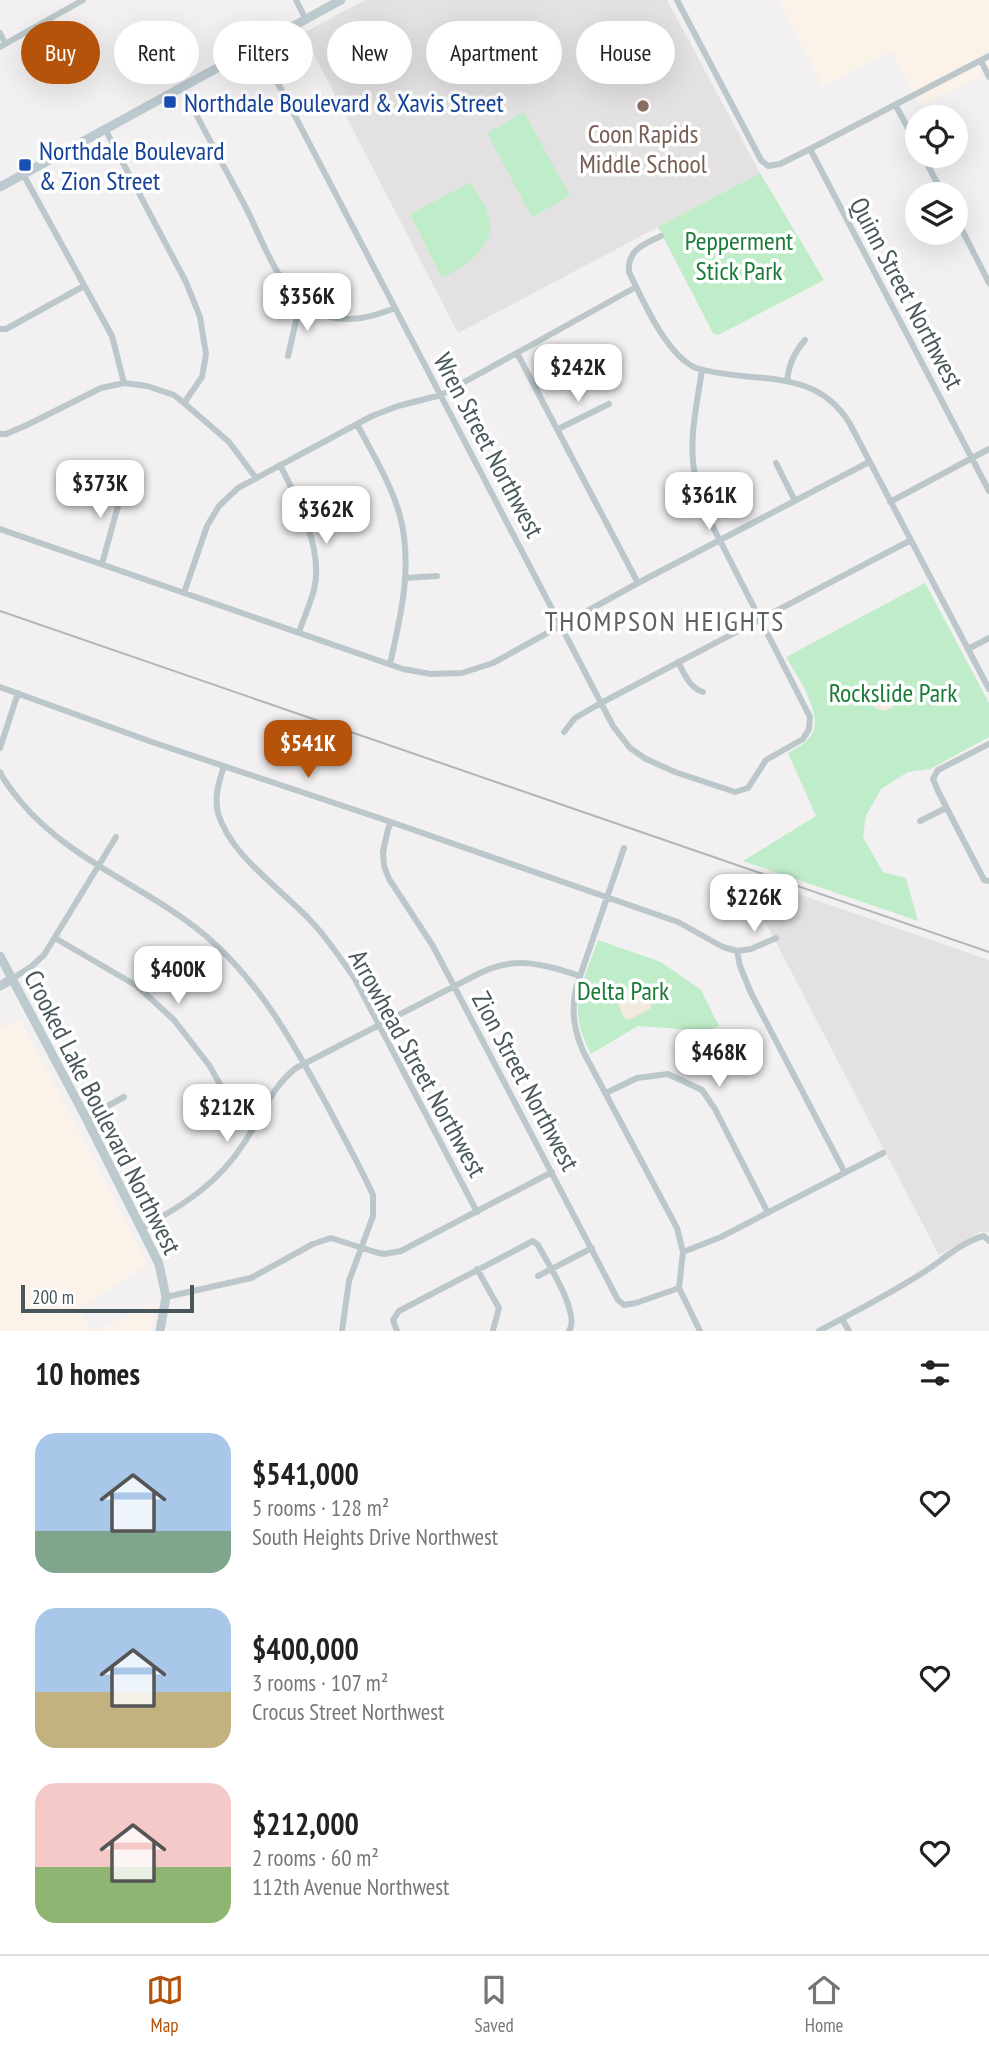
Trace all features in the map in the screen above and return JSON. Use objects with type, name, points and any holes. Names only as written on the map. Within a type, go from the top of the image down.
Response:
[{"type":"street","points":[[0,33],[3,45],[83,0]]},
{"type":"street","points":[[296,0],[305,18]]},
{"type":"street","points":[[300,21],[341,0]]},
{"type":"street","points":[[677,0],[761,160],[768,166],[780,164],[989,56]]},
{"type":"street","points":[[981,61],[989,77]]},
{"type":"street","points":[[0,187],[213,70]]},
{"type":"street","name":"Wren Street Northwest","points":[[278,84],[601,703],[630,748],[646,760],[675,772],[730,791],[740,791],[748,788],[766,760],[803,739],[810,723],[807,708],[761,621]]},
{"type":"street","points":[[182,87],[291,291],[303,303],[322,314],[339,319],[368,317],[395,308]]},
{"type":"street","points":[[896,106],[905,123]]},
{"type":"street","points":[[105,129],[152,214],[201,317],[206,354],[202,377],[184,403]]},
{"type":"street","name":"Quinn Street Northwest","points":[[810,149],[989,491]]},
{"type":"street","points":[[23,174],[112,336],[124,383]]},
{"type":"street","points":[[661,236],[640,246],[630,256],[628,271],[670,347],[682,360],[702,370],[787,381],[815,390],[833,401],[843,412],[989,689]]},
{"type":"street","points":[[968,242],[989,283]]},
{"type":"street","points":[[0,329],[84,286]]},
{"type":"street","points":[[184,593],[207,526],[219,506],[238,488],[386,410],[441,395],[636,287]]},
{"type":"street","points":[[288,356],[303,303]]},
{"type":"street","points":[[787,381],[788,366],[805,340]]},
{"type":"street","points":[[517,353],[638,583]]},
{"type":"street","points":[[702,370],[693,435],[695,473],[707,514],[761,621]]},
{"type":"street","points":[[0,434],[27,425],[101,388],[124,383],[147,386],[174,395],[184,403],[229,442],[256,478]]},
{"type":"street","points":[[558,429],[609,404]]},
{"type":"street","points":[[357,424],[389,486],[400,517],[406,562],[405,578],[403,607],[390,664]]},
{"type":"street","points":[[890,502],[989,449]]},
{"type":"street","points":[[0,529],[403,669],[431,674],[462,673],[494,663],[638,583],[869,462]]},
{"type":"street","points":[[776,463],[795,501]]},
{"type":"street","points":[[280,465],[306,520],[315,558],[314,589],[299,632]]},
{"type":"street","points":[[102,564],[124,484]]},
{"type":"street","points":[[564,732],[575,718],[601,703],[911,540]]},
{"type":"street","points":[[405,578],[437,576]]},
{"type":"street","points":[[968,649],[989,638]]},
{"type":"street","points":[[678,662],[689,683],[694,689],[703,692]]},
{"type":"street","points":[[0,687],[152,742],[678,922],[723,947],[737,951],[755,948],[776,938]]},
{"type":"street","points":[[0,748],[18,693]]},
{"type":"street","points":[[989,744],[934,774],[934,785],[984,880],[989,881]]},
{"type":"street","name":"Arrowhead Street Northwest","points":[[224,765],[216,800],[219,816],[228,833],[247,859],[287,895],[330,943],[355,979],[477,1212]]},
{"type":"street","points":[[0,772],[9,787],[39,822],[63,843],[178,915],[206,936],[231,959],[273,1010],[305,1064],[373,1195],[373,1216],[349,1282],[342,1331]]},
{"type":"street","points":[[920,821],[946,808]]},
{"type":"street","name":"Zion Street Northwest","points":[[391,822],[384,842],[384,866],[396,891],[433,946],[618,1300],[624,1305],[635,1303],[679,1288]]},
{"type":"street","points":[[0,986],[39,960],[116,837]]},
{"type":"street","points":[[624,848],[580,976],[573,1007],[576,1031],[584,1052],[677,1228],[683,1252],[679,1288],[700,1331]]},
{"type":"street","points":[[55,938],[137,986],[174,1020],[209,1065],[239,1114],[253,1129]]},
{"type":"street","points":[[737,951],[748,987],[845,1173]]},
{"type":"street","name":"Crooked Lake Boulevard Northwest","points":[[0,956],[86,1118],[159,1264],[166,1297],[160,1331]]},
{"type":"street","points":[[142,1228],[179,1207],[206,1187],[232,1160],[285,1079],[305,1064],[486,970],[515,963],[538,964],[580,976]]},
{"type":"street","points":[[606,1093],[637,1078],[668,1074],[702,1090],[715,1109],[768,1213]]},
{"type":"street","points":[[86,1118],[124,1097]]},
{"type":"street","points":[[683,1252],[713,1241],[883,1153]]},
{"type":"street","points":[[166,1297],[251,1278],[313,1244],[331,1238],[384,1254],[401,1251],[552,1172]]},
{"type":"street","points":[[820,1331],[921,1274],[977,1238],[984,1237],[989,1241]]},
{"type":"street","points":[[397,1331],[393,1321],[399,1311],[533,1241],[538,1245],[569,1306],[572,1323],[569,1331]]},
{"type":"street","points":[[538,1276],[592,1248]]},
{"type":"street","points":[[477,1269],[499,1308],[493,1331]]},
{"type":"street","points":[[842,1319],[849,1331]]},
{"type":"shaded area","points":[[365,0],[667,0],[760,173],[458,333],[329,84],[412,84],[412,21],[327,21],[327,79],[313,52],[313,28]]},
{"type":"shaded area","points":[[779,0],[989,0],[989,71],[920,105],[891,51],[823,86]]},
{"type":"shaded area","points":[[752,878],[989,960],[989,1232],[980,1232],[939,1255],[746,885]]},
{"type":"shaded area","points":[[20,1019],[148,1264],[78,1310],[93,1331],[0,1331],[0,1029]]},
{"type":"shaded area","points":[[154,1301],[151,1331],[98,1331]]},
{"type":"green space","points":[[524,112],[570,196],[532,217],[487,133]]},
{"type":"green space","name":"Pepperment Stick Park","points":[[760,173],[824,280],[718,335],[713,333],[658,227]]},
{"type":"green space","points":[[471,182],[489,217],[488,238],[469,261],[442,278],[410,214]]},
{"type":"green space","name":"Rockslide Park","points":[[925,583],[989,703],[989,737],[930,769],[908,772],[881,789],[866,816],[863,837],[883,872],[906,878],[918,921],[743,861],[816,816],[788,753],[811,736],[815,723],[814,714],[807,693],[786,657]]},
{"type":"green space","name":"Delta Park","points":[[598,940],[661,962],[701,990],[719,1026],[708,1031],[638,1026],[591,1054],[583,1037],[578,1009],[582,984]]},
{"type":"sand","points":[[885,681],[889,683],[896,698],[893,707],[884,711],[872,705],[870,697],[871,692]]},
{"type":"sand","points":[[629,988],[651,1002],[651,1008],[629,1020],[624,1018],[619,1005],[623,993]]},
{"type":"railway","points":[[0,611],[989,952]]},
{"type":"place","name":"Northdale Boulevard & Xavis Street","points":[[170,102]]},
{"type":"place","name":"Coon Rapids Middle School","points":[[643,106]]},
{"type":"place","name":"Northdale Boulevard & Zion Street","points":[[25,165]]},
{"type":"district","name":"THOMPSON HEIGHTS","points":[[665,620]]}]
